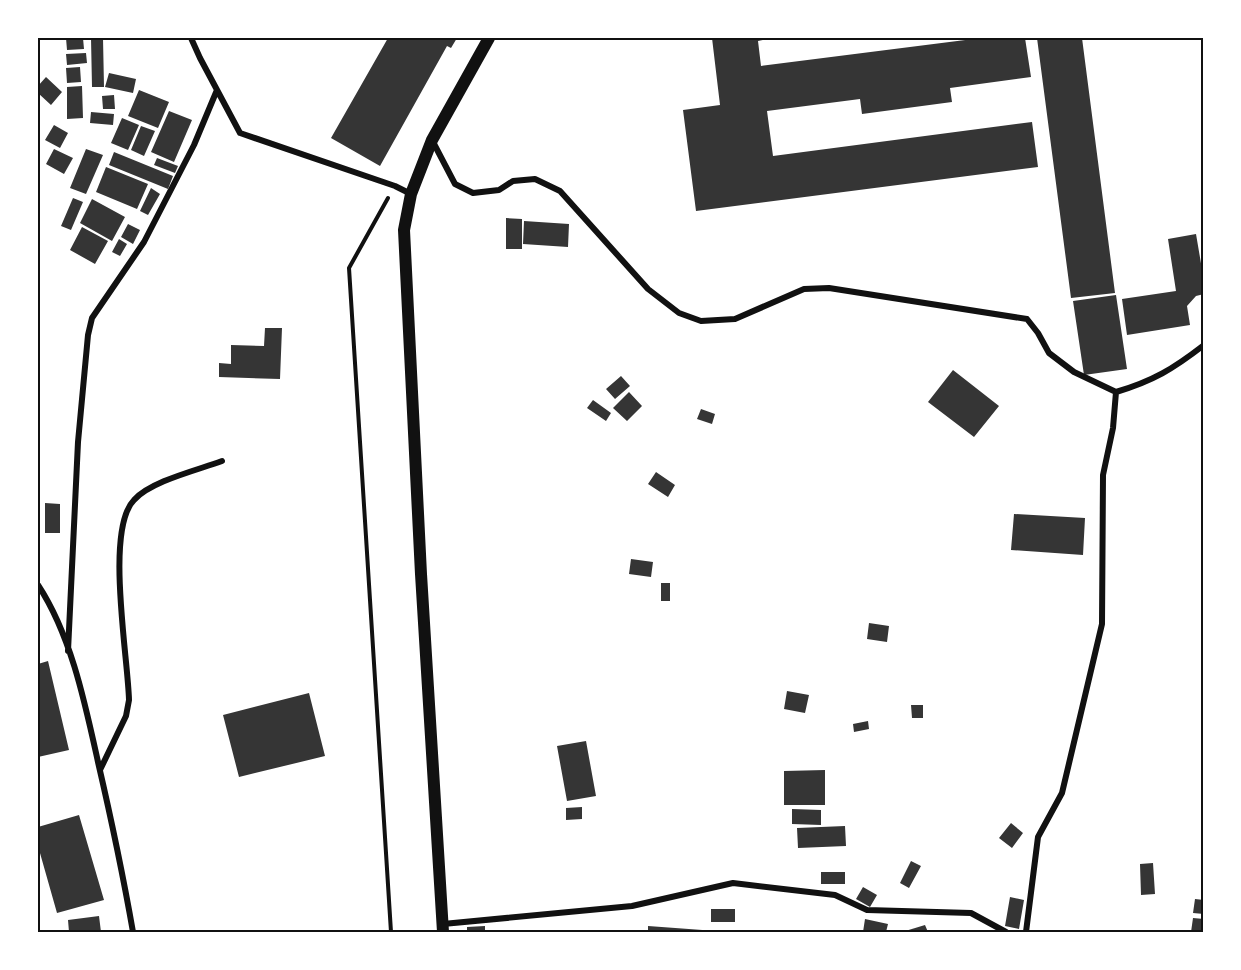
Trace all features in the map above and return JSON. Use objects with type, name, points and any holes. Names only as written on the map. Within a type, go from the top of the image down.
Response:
[{"type":"main road","points":[[443,928],[404,230],[411,194],[432,140],[489,38]]},
{"type":"street","points":[[191,38],[240,133],[395,186],[411,194]]},
{"type":"street","points":[[68,651],[78,442],[88,335],[92,318],[144,242],[194,145],[217,90]]},
{"type":"street","points":[[432,140],[455,184],[473,193],[499,190],[513,181],[535,179],[560,191],[648,288],[679,313],[701,321],[735,319],[804,289],[829,288],[1016,317],[1027,319],[1049,353],[1074,372],[1116,392],[1160,376],[1176,367],[1203,345]]},
{"type":"street","points":[[1026,933],[1038,837],[1062,793],[1102,624],[1103,475],[1113,428],[1116,392]]},
{"type":"street","points":[[100,770],[126,716],[129,700],[119,555],[123,522],[132,501],[149,488],[222,461]]},
{"type":"street","points":[[38,585],[50,604],[81,686],[121,863],[133,933]]},
{"type":"street","points":[[443,928],[632,906],[733,883],[835,895],[867,910],[971,913],[1006,933]]},
{"type":"path","points":[[391,933],[349,268],[395,186]]},
{"type":"building","points":[[66,38],[83,38],[84,49],[67,50]]},
{"type":"building","points":[[91,38],[103,38],[104,87],[92,87]]},
{"type":"building","points":[[388,38],[457,38],[451,48],[447,46],[380,166],[331,138]]},
{"type":"building","points":[[712,38],[773,38],[758,41],[761,66],[981,38],[1025,38],[1031,77],[950,88],[952,102],[862,114],[860,99],[767,111],[773,156],[1032,122],[1038,167],[696,211],[683,110],[720,105]]},
{"type":"building","points":[[1037,38],[1082,38],[1115,293],[1071,298]]},
{"type":"building","points":[[86,53],[87,63],[67,65],[66,54]]},
{"type":"building","points":[[80,67],[81,82],[67,83],[66,68]]},
{"type":"building","points":[[109,73],[136,79],[133,93],[105,87]]},
{"type":"building","points":[[46,77],[62,92],[51,105],[38,93],[38,86]]},
{"type":"building","points":[[82,86],[83,118],[67,119],[67,87]]},
{"type":"building","points":[[139,90],[169,102],[158,128],[128,116]]},
{"type":"building","points":[[114,95],[115,109],[103,109],[102,96]]},
{"type":"building","points":[[169,111],[192,120],[174,162],[151,152]]},
{"type":"building","points":[[91,112],[114,114],[113,125],[90,123]]},
{"type":"building","points":[[122,118],[139,125],[128,150],[111,143]]},
{"type":"building","points":[[54,125],[68,133],[60,148],[45,140]]},
{"type":"building","points":[[141,126],[155,131],[144,156],[131,150]]},
{"type":"building","points":[[54,149],[73,158],[64,174],[46,164]]},
{"type":"building","points":[[86,149],[103,155],[86,194],[70,188]]},
{"type":"building","points":[[114,152],[173,176],[168,189],[109,165]]},
{"type":"building","points":[[157,158],[178,166],[175,173],[154,165]]},
{"type":"building","points":[[106,167],[148,184],[137,209],[96,192]]},
{"type":"building","points":[[151,188],[160,194],[148,215],[140,211]]},
{"type":"building","points":[[73,198],[83,202],[71,230],[61,226]]},
{"type":"building","points":[[92,199],[125,217],[112,241],[80,223]]},
{"type":"building","points":[[506,218],[522,219],[522,249],[506,249]]},
{"type":"building","points":[[524,221],[569,224],[568,247],[523,244]]},
{"type":"building","points":[[128,224],[140,230],[133,244],[121,237]]},
{"type":"building","points":[[82,227],[108,241],[95,264],[70,250]]},
{"type":"building","points":[[1196,234],[1204,294],[1196,296],[1187,306],[1190,325],[1127,335],[1122,299],[1176,291],[1168,239]]},
{"type":"building","points":[[119,239],[127,244],[120,256],[112,252]]},
{"type":"building","points":[[1116,295],[1127,369],[1084,375],[1073,301]]},
{"type":"building","points":[[265,328],[282,328],[280,379],[219,377],[219,363],[231,364],[231,345],[264,346]]},
{"type":"building","points":[[953,370],[999,406],[974,437],[928,402]]},
{"type":"building","points":[[621,376],[630,386],[615,399],[606,389]]},
{"type":"building","points":[[629,392],[642,406],[627,421],[613,408]]},
{"type":"building","points":[[593,400],[611,413],[606,421],[587,408]]},
{"type":"building","points":[[701,409],[715,414],[712,424],[697,419]]},
{"type":"building","points":[[656,472],[675,485],[668,497],[648,484]]},
{"type":"building","points":[[45,503],[60,504],[60,533],[45,533]]},
{"type":"building","points":[[1014,514],[1085,518],[1083,555],[1011,550]]},
{"type":"building","points":[[631,559],[653,562],[651,577],[629,574]]},
{"type":"building","points":[[661,583],[670,583],[670,601],[661,601]]},
{"type":"building","points":[[869,623],[889,626],[887,642],[867,639]]},
{"type":"building","points":[[48,661],[69,750],[38,757],[38,664]]},
{"type":"building","points":[[787,691],[809,695],[805,713],[784,709]]},
{"type":"building","points":[[309,693],[325,756],[239,777],[223,715]]},
{"type":"building","points":[[911,705],[923,705],[923,718],[912,718]]},
{"type":"building","points":[[868,721],[869,729],[854,732],[853,724]]},
{"type":"building","points":[[586,741],[596,796],[567,801],[557,746]]},
{"type":"building","points":[[825,770],[825,805],[784,805],[784,771]]},
{"type":"building","points":[[582,807],[582,819],[566,820],[566,808]]},
{"type":"building","points":[[792,809],[821,810],[821,825],[792,824]]},
{"type":"building","points":[[79,815],[104,900],[57,913],[38,846],[38,827]]},
{"type":"building","points":[[1011,823],[1023,833],[1012,848],[999,838]]},
{"type":"building","points":[[845,826],[846,846],[798,848],[797,828]]},
{"type":"building","points":[[911,861],[921,866],[909,888],[900,883]]},
{"type":"building","points":[[1153,863],[1155,894],[1141,895],[1140,864]]},
{"type":"building","points":[[821,872],[845,872],[845,884],[821,884]]},
{"type":"building","points":[[863,887],[877,895],[870,907],[856,899]]},
{"type":"building","points":[[1010,897],[1024,900],[1019,929],[1005,926]]},
{"type":"building","points":[[1195,899],[1204,900],[1204,914],[1193,913]]},
{"type":"building","points":[[711,909],[735,909],[735,922],[711,922]]},
{"type":"building","points":[[99,916],[101,932],[69,932],[68,920]]},
{"type":"building","points":[[1193,918],[1204,919],[1204,932],[1191,932]]},
{"type":"building","points":[[865,919],[888,924],[886,932],[863,932]]},
{"type":"building","points":[[925,925],[928,932],[902,932]]},
{"type":"building","points":[[485,926],[485,932],[467,932],[467,927]]},
{"type":"building","points":[[648,926],[716,931],[716,932],[648,932]]}]
